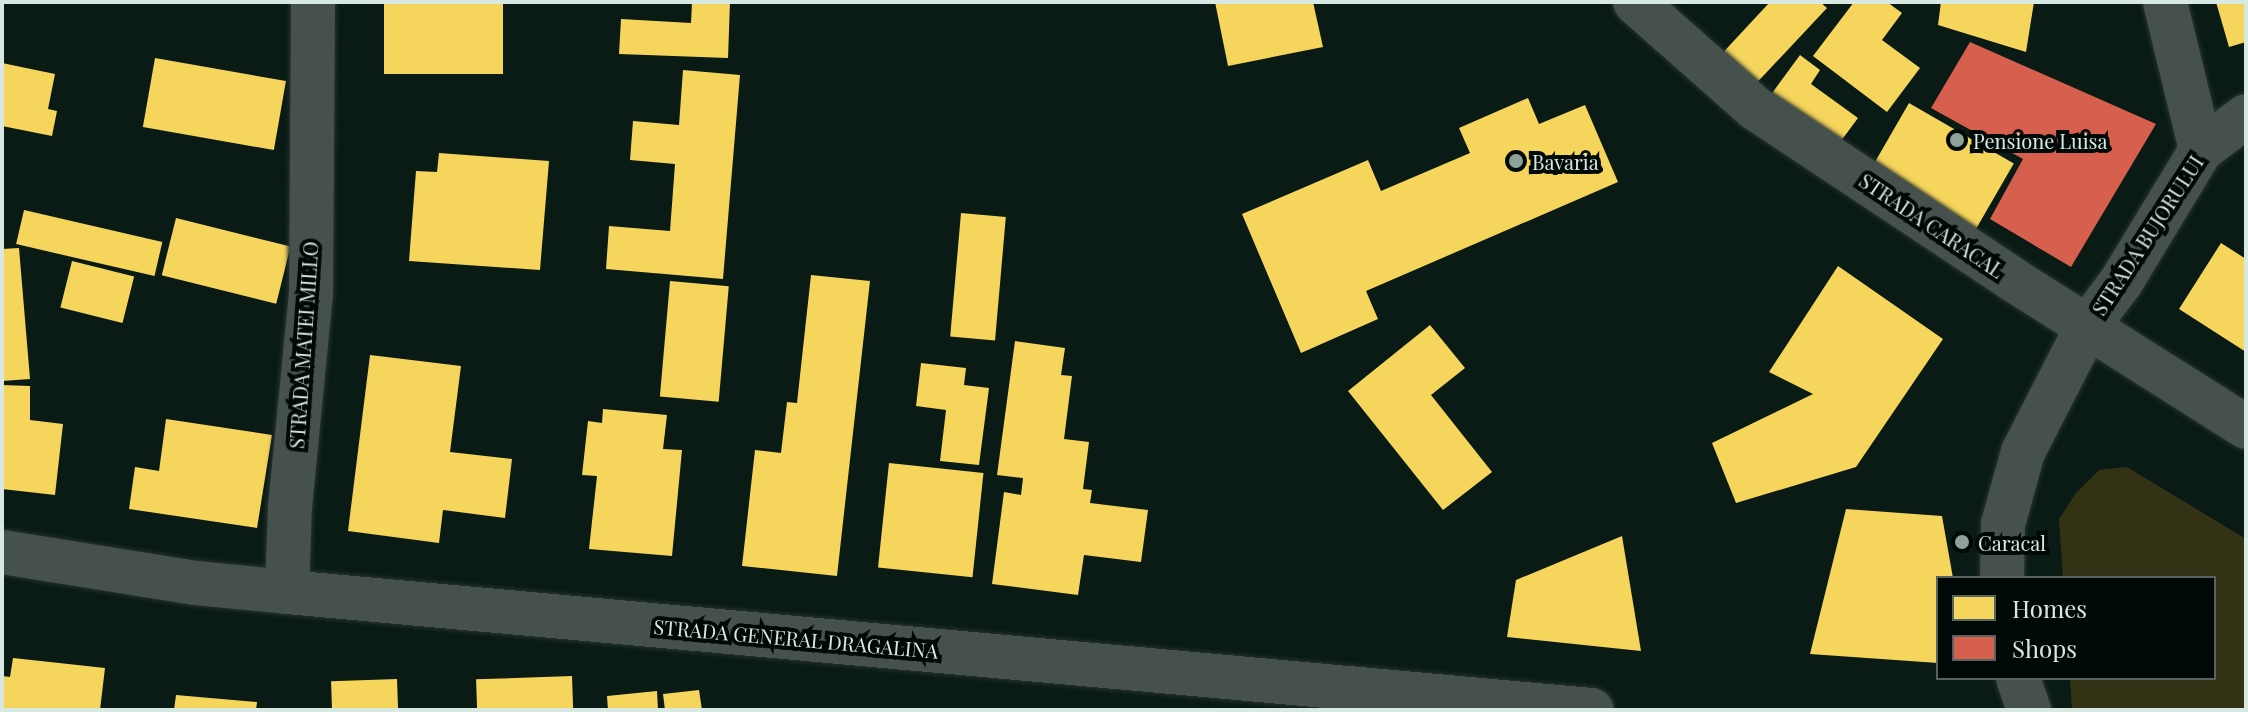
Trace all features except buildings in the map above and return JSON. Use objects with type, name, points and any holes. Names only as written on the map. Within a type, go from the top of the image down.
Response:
[{"type":"street","name":"STRADA MATEI MILLO","points":[[287,592],[290,507],[311,293],[313,2]]},
{"type":"street","name":"STRADA CARACAL","points":[[1635,2],[1755,108],[2087,327],[2246,427]]},
{"type":"street","points":[[2165,2],[2201,150]]},
{"type":"street","name":"STRADA BUJORULUI","points":[[2002,576],[2003,524],[2023,452],[2087,327],[2121,282],[2201,150],[2246,116]]},
{"type":"street","name":"STRADA GENERAL DRAGALINA","points":[[2,552],[196,583],[1495,705],[1592,710]]},
{"type":"street","points":[[2019,680],[2029,710]]},
{"type":"shaded area","points":[[2127,467],[2246,539],[2246,710],[2072,710],[2070,680],[2216,680],[2216,576],[2063,576],[2059,519],[2076,493],[2099,470]]},
{"type":"place","name":"Pensione Luisa","points":[[1957,140]]},
{"type":"place","name":"Bavaria","points":[[1516,161]]},
{"type":"place","name":"Caracal","points":[[1962,542]]}]
